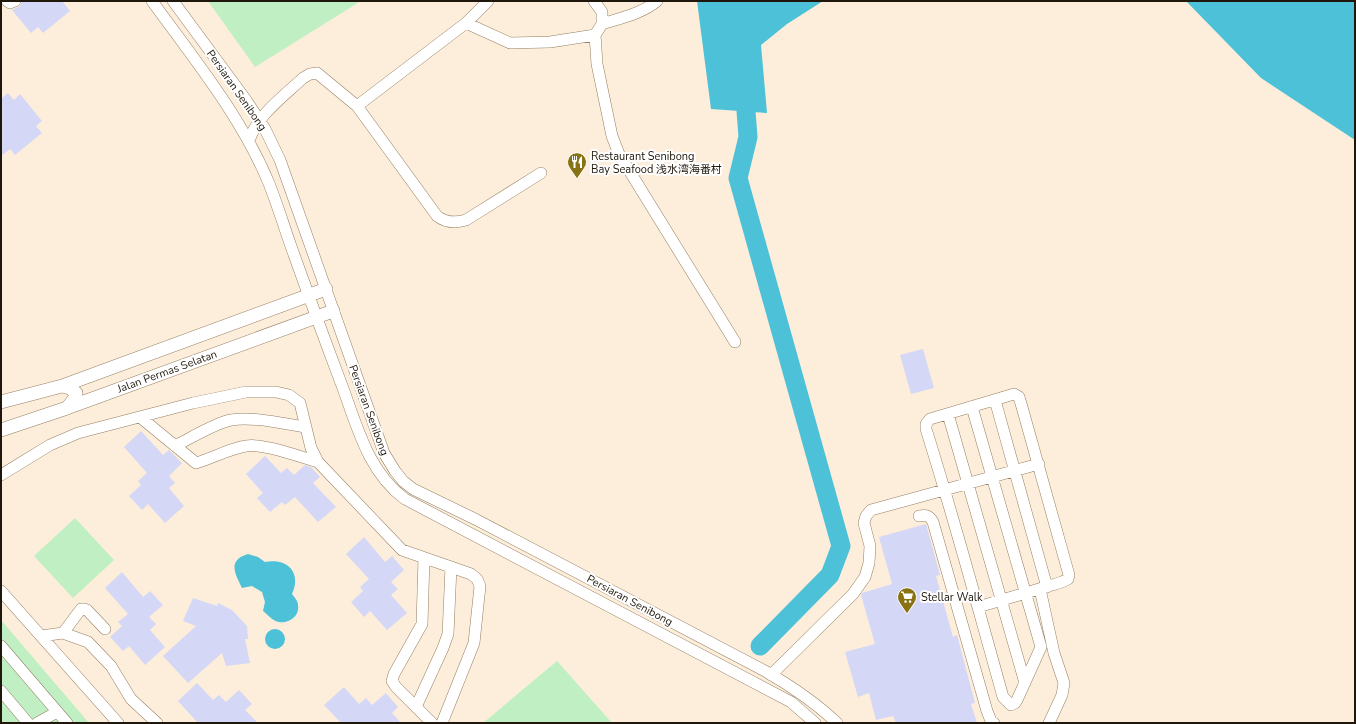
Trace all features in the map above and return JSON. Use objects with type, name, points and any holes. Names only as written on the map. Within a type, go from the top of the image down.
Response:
[{"type":"main road","name":"Jalan Permas Selatan","points":[[1,402],[62,386],[326,289]]},
{"type":"main road","name":"Jalan Permas Selatan","points":[[1,430],[67,408],[333,311]]},
{"type":"main road","points":[[62,386],[70,388],[76,393],[75,398],[67,408]]},
{"type":"street","points":[[7,1],[10,3],[15,1]]},
{"type":"street","name":"Persiaran Senibong","points":[[152,1],[224,100],[249,141],[268,181],[316,317],[369,457],[377,470],[395,492],[405,499],[708,660],[791,702],[815,723]]},
{"type":"street","name":"Persiaran Senibong","points":[[173,1],[246,100],[259,120],[280,160],[384,453],[403,481],[413,489],[475,519],[768,673],[803,694],[837,723]]},
{"type":"street","points":[[357,106],[466,23],[488,1]]},
{"type":"street","points":[[594,1],[602,12],[602,24],[595,35],[598,71],[612,136],[619,154],[735,342]]},
{"type":"street","points":[[602,24],[636,13],[650,7],[657,1]]},
{"type":"street","points":[[466,23],[510,43],[550,42],[595,35]]},
{"type":"street","points":[[249,141],[259,120],[303,78],[313,73],[319,74],[357,106],[437,216],[444,220],[456,223],[466,220],[541,173]]},
{"type":"street","points":[[1,475],[50,445],[78,433],[193,403],[246,392],[276,392],[289,395],[300,403],[311,448],[318,462],[402,550],[471,574],[480,586],[474,643],[442,723]]},
{"type":"street","points":[[972,407],[1026,593],[1041,647],[1016,703],[1011,705],[1006,702],[1003,697],[945,489],[926,429],[926,424],[930,419],[1014,394],[1019,397],[1069,575],[1068,579],[1063,582],[1043,588],[1026,593],[978,607]]},
{"type":"street","points":[[994,400],[1014,471],[1043,588],[1054,654],[1064,684],[1062,695],[1049,723]]},
{"type":"street","points":[[948,414],[1025,683]]},
{"type":"street","points":[[140,417],[196,463],[226,451],[248,446],[280,451],[318,462]]},
{"type":"street","points":[[175,446],[217,425],[231,420],[249,419],[306,427]]},
{"type":"street","points":[[768,673],[848,599],[865,577],[870,554],[870,546],[864,523],[868,513],[875,508],[1039,464]]},
{"type":"street","points":[[919,516],[927,515],[933,522],[991,721],[994,723]]},
{"type":"street","points":[[424,558],[422,624],[392,680],[396,687],[432,723]]},
{"type":"street","points":[[416,707],[448,634],[451,567]]},
{"type":"street","points":[[1,591],[118,723]]},
{"type":"street","points":[[63,633],[81,609],[87,610],[105,629]]},
{"type":"street","points":[[41,636],[63,633],[88,642],[111,666],[131,698],[157,723]]},
{"type":"street","points":[[1,646],[67,723]]},
{"type":"street","points":[[1,691],[28,723]]},
{"type":"street","points":[[37,723],[57,712]]},
{"type":"green space","points":[[208,1],[361,1],[255,67]]},
{"type":"green space","points":[[75,518],[114,560],[73,598],[34,556]]},
{"type":"green space","points":[[1,620],[89,723],[1,723]]},
{"type":"green space","points":[[557,661],[612,723],[483,723]]},
{"type":"water","points":[[697,1],[823,1],[787,24],[761,45],[767,113],[711,109]]},
{"type":"water","points":[[1186,1],[1355,1],[1355,140],[1261,78]]},
{"type":"water","points":[[248,554],[258,557],[265,562],[280,562],[290,568],[294,573],[295,586],[292,594],[298,605],[296,616],[286,622],[279,622],[271,618],[263,611],[265,602],[262,592],[252,586],[242,588],[234,568],[237,560]]},
{"type":"water","points":[[275,629],[282,632],[285,639],[282,646],[275,649],[268,646],[265,639],[268,632]]},
{"type":"building","points":[[22,1],[62,1],[70,11],[43,33],[38,27],[31,33],[12,10],[20,6]]},
{"type":"building","points":[[8,93],[14,100],[20,94],[42,121],[36,126],[42,133],[15,155],[10,149],[1,156],[1,99]]},
{"type":"building","points":[[923,349],[934,388],[911,394],[900,355]]},
{"type":"building","points":[[141,431],[163,455],[169,450],[182,463],[169,476],[175,483],[169,488],[184,506],[165,523],[148,504],[142,510],[129,496],[141,485],[138,481],[147,473],[124,447]]},
{"type":"building","points":[[265,456],[281,473],[287,468],[294,475],[305,465],[311,467],[320,477],[313,483],[336,507],[318,522],[295,497],[285,505],[282,502],[270,512],[257,498],[263,493],[246,474]]},
{"type":"building","name":"Stellar Walk","points":[[926,524],[940,575],[936,576],[953,637],[957,635],[975,703],[971,704],[977,723],[896,723],[893,716],[876,720],[869,693],[858,697],[845,652],[875,644],[861,595],[862,593],[892,584],[879,537]]},
{"type":"building","points":[[364,537],[385,562],[392,556],[404,570],[391,582],[398,589],[391,595],[407,613],[387,630],[370,611],[364,617],[351,602],[363,591],[360,587],[369,579],[346,554]]},
{"type":"building","points":[[122,572],[143,597],[150,591],[163,605],[149,617],[156,624],[150,630],[165,647],[145,665],[129,646],[123,651],[110,637],[122,626],[118,622],[128,614],[105,588]]},
{"type":"building","points":[[193,598],[217,606],[218,603],[232,610],[247,626],[248,639],[245,639],[250,663],[226,666],[222,653],[188,683],[163,656],[196,626],[183,621]]},
{"type":"building","points":[[197,683],[213,700],[219,695],[226,702],[239,690],[252,704],[245,710],[258,723],[198,723],[178,701]]},
{"type":"building","points":[[344,687],[359,704],[366,698],[372,705],[386,693],[398,707],[392,713],[401,723],[341,723],[324,705]]},
{"type":"waterway","points":[[746,111],[748,137],[738,178],[841,546],[830,575],[760,646]]},
{"type":"place","name":"Restaurant Senibong Bay Seafood 浅水湾海番村","points":[[577,179]]},
{"type":"place","name":"Stellar Walk","points":[[907,614]]}]
